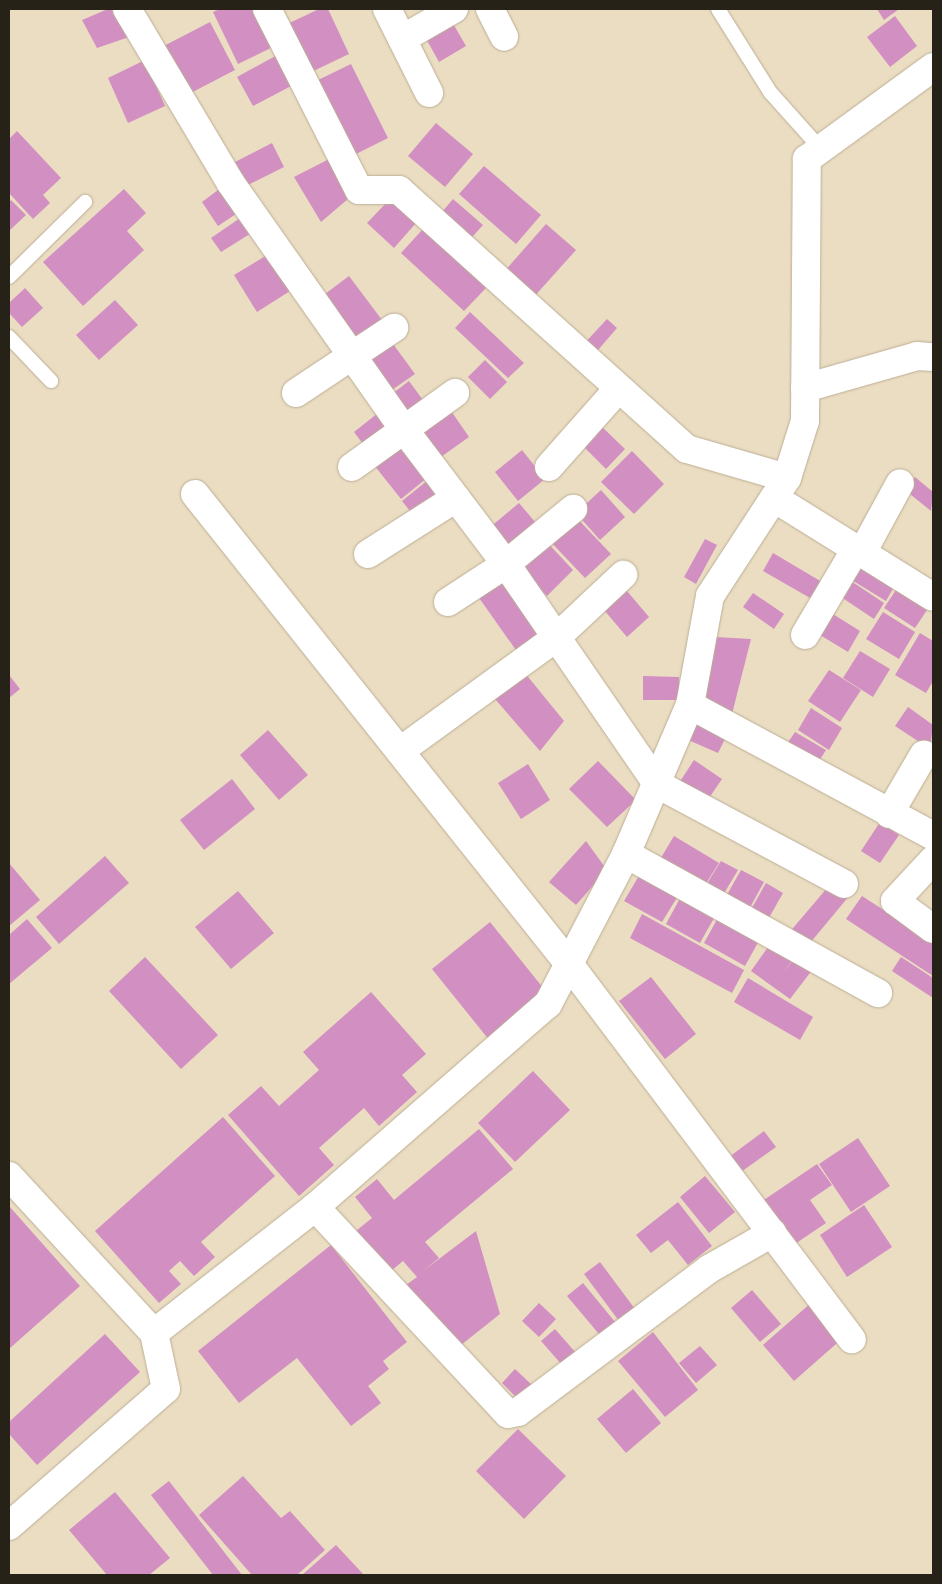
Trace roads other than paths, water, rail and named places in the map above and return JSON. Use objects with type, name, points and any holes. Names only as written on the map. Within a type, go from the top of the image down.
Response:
[{"type":"street","points":[[127,9],[230,182],[406,432],[506,564],[657,784],[844,884]]},
{"type":"street","points":[[267,9],[359,190],[399,190],[618,389],[687,449],[780,488],[860,549],[933,597]]},
{"type":"street","points":[[387,9],[429,93]]},
{"type":"street","points":[[402,39],[454,9]]},
{"type":"street","points":[[490,9],[504,37]]},
{"type":"street","points":[[154,1334],[316,1208],[548,1004],[626,854],[690,705],[710,596],[780,488],[805,421],[807,159],[933,67]]},
{"type":"street","points":[[296,393],[394,328]]},
{"type":"street","points":[[805,388],[917,356],[933,357]]},
{"type":"street","points":[[549,467],[618,389]]},
{"type":"street","points":[[352,468],[406,432],[455,394]]},
{"type":"street","points":[[805,635],[900,483]]},
{"type":"street","points":[[195,494],[569,964],[852,1339]]},
{"type":"street","points":[[368,554],[456,498]]},
{"type":"street","points":[[448,602],[506,564],[573,509]]},
{"type":"street","points":[[400,751],[556,637],[623,575]]},
{"type":"street","points":[[690,705],[889,814],[933,836]]},
{"type":"street","points":[[889,814],[924,754]]},
{"type":"street","points":[[626,854],[878,993]]},
{"type":"street","points":[[933,860],[895,901],[933,929]]},
{"type":"street","points":[[9,1176],[154,1334],[166,1389],[9,1526]]},
{"type":"street","points":[[316,1208],[508,1414],[518,1412],[709,1269],[772,1233]]},
{"type":"lane","points":[[718,9],[770,92],[821,149]]},
{"type":"lane","points":[[9,277],[85,202]]},
{"type":"lane","points":[[9,337],[51,381]]}]
